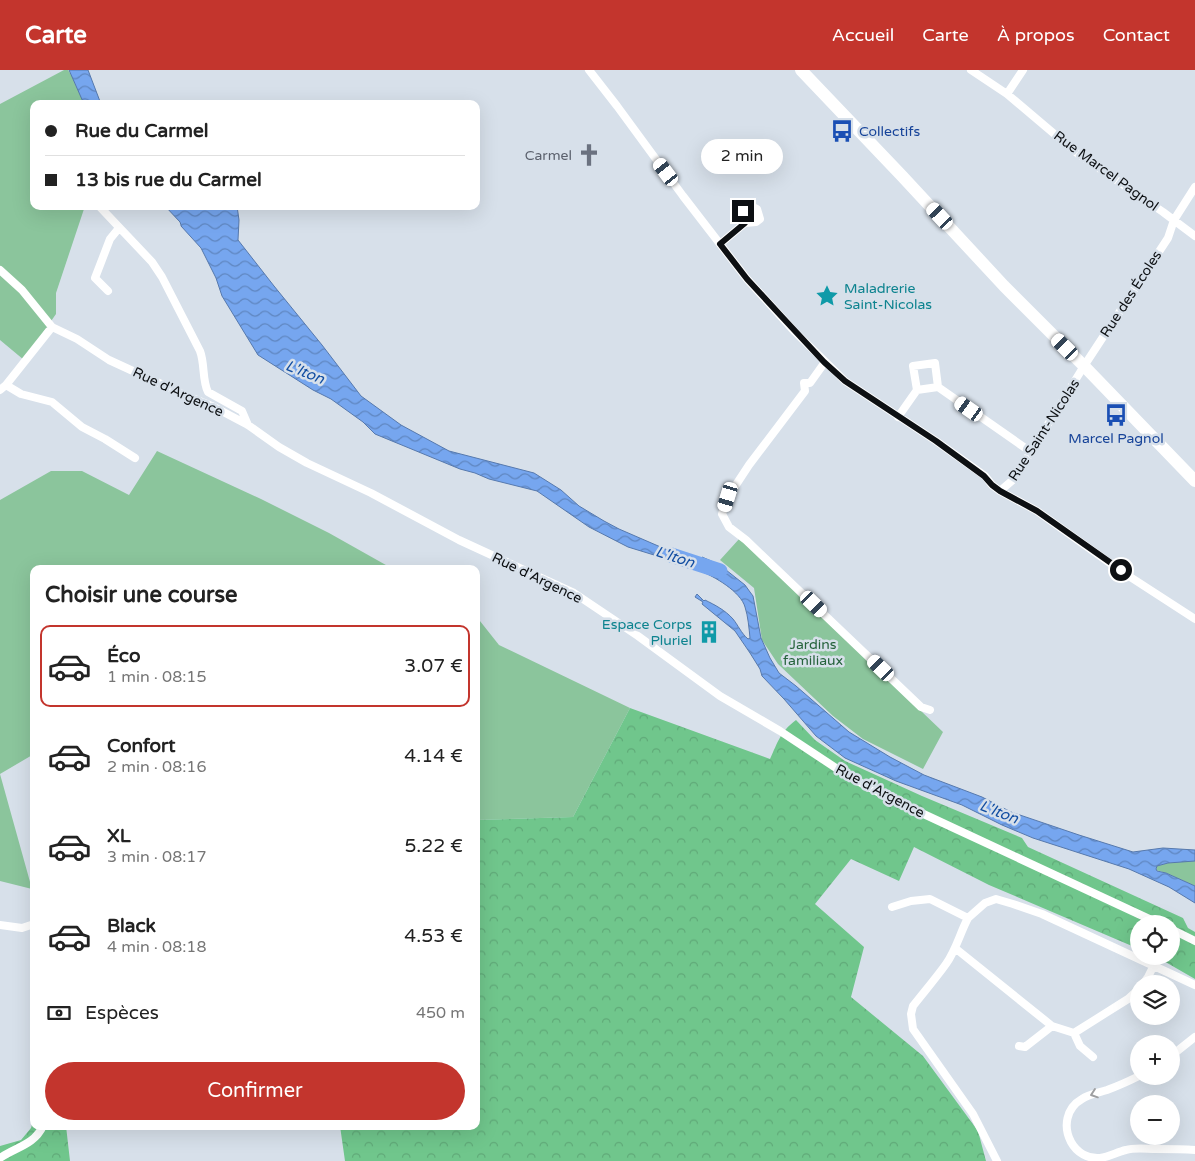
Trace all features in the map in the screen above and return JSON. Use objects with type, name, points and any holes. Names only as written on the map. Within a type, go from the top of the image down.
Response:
[{"type":"main road","points":[[801,70],[1004,286],[1195,481]]},
{"type":"street","points":[[589,70],[747,279],[824,362],[845,381],[978,471],[1000,491],[1037,511],[1195,619]]},
{"type":"street","name":"Rue Marcel Pagnol","points":[[971,70],[1007,94],[1078,154],[1195,236]]},
{"type":"street","points":[[1007,94],[1023,70]]},
{"type":"street","name":"Rue des Écoles","points":[[1084,366],[1168,238],[1174,220],[1195,186]]},
{"type":"street","points":[[103,210],[152,262],[162,277],[200,351],[208,392],[242,411],[248,426]]},
{"type":"street","points":[[720,244],[745,223]]},
{"type":"street","points":[[108,291],[95,278],[110,239],[119,228]]},
{"type":"street","name":"Rue d'Argence","points":[[0,270],[22,290],[52,327],[109,360],[185,395],[214,406],[307,463],[371,493],[458,540],[574,593],[638,636],[720,696],[780,731],[848,776],[887,797],[1140,915]]},
{"type":"street","points":[[52,327],[3,388],[52,402],[82,426],[135,458]]},
{"type":"street","points":[[824,362],[810,383],[804,383],[805,391],[738,481],[728,497],[722,514],[730,528],[746,540],[921,707],[930,710]]},
{"type":"street","points":[[918,390],[913,366],[935,363],[938,387]]},
{"type":"street","name":"Rue Saint-Nicolas","points":[[1000,491],[1014,479],[1084,366]]},
{"type":"street","points":[[898,417],[918,390],[938,387],[1031,452]]},
{"type":"street","points":[[892,907],[911,901],[930,899],[968,918]]},
{"type":"street","points":[[997,1161],[973,1114],[913,1029],[910,1014],[913,1006],[947,963],[968,918],[985,903],[996,899],[1042,914],[1130,954]]},
{"type":"street","points":[[0,925],[22,928],[30,925]]},
{"type":"street","points":[[1180,933],[1195,940]]},
{"type":"street","points":[[955,948],[1052,1026],[1074,1033],[1080,1046],[1093,1057]]},
{"type":"street","points":[[1149,975],[1154,965],[1195,985]]},
{"type":"street","points":[[1074,1033],[1130,997]]},
{"type":"street","points":[[1019,1046],[1024,1046],[1052,1026]]},
{"type":"street","points":[[1180,1049],[1195,1038]]},
{"type":"street","points":[[1130,1080],[1081,1099],[1069,1112],[1066,1124],[1067,1134],[1079,1152],[1087,1156],[1100,1158],[1127,1149],[1195,1150]]},
{"type":"street","points":[[0,1158],[28,1144],[41,1130]]},
{"type":"green space","points":[[64,70],[68,70],[87,100],[30,100],[30,210],[84,210],[56,293],[56,314],[24,360],[0,340],[0,104]]},
{"type":"green space","points":[[157,451],[261,499],[329,533],[386,565],[30,565],[30,756],[0,774],[0,500],[51,471],[82,471],[129,495]]},
{"type":"green space","name":"Jardins familiaux","points":[[740,538],[943,732],[923,769],[863,739],[833,716],[778,664],[762,640],[754,588],[720,560]]},
{"type":"green space","points":[[480,621],[499,645],[630,708],[573,817],[480,820]]},
{"type":"green space","points":[[630,708],[770,759],[783,733],[796,720],[815,740],[845,761],[1022,838],[1028,847],[1176,915],[1130,915],[1130,945],[989,885],[914,847],[899,881],[851,859],[815,904],[864,947],[851,997],[923,1056],[978,1131],[986,1161],[345,1161],[341,1130],[480,1130],[480,820],[573,817]]},
{"type":"green space","points":[[0,774],[30,882],[30,888],[0,881]]},
{"type":"green space","points":[[1183,861],[1195,861],[1195,886],[1156,870],[1157,866]]},
{"type":"green space","points":[[1180,917],[1183,918],[1188,928],[1195,932],[1195,979],[1171,965],[1180,965]]},
{"type":"green space","points":[[30,1129],[66,1130],[70,1161],[0,1161],[0,1146],[21,1140]]},
{"type":"water","points":[[69,70],[88,70],[99,100],[82,100]]},
{"type":"water","points":[[169,210],[238,210],[238,240],[361,396],[401,425],[449,451],[534,473],[561,490],[579,506],[604,521],[679,555],[690,557],[688,566],[628,547],[589,527],[537,491],[489,479],[460,469],[375,434],[363,422],[331,399],[313,390],[258,355],[222,296],[216,278],[201,248],[181,226],[180,222]]},
{"type":"water","points":[[702,557],[721,566],[745,585],[753,596],[761,638],[779,673],[849,732],[924,775],[982,797],[1011,812],[1133,852],[1163,848],[1195,850],[1195,861],[1168,863],[1157,866],[1156,869],[1195,886],[1195,903],[1169,887],[1129,869],[1033,838],[962,805],[896,781],[845,758],[816,736],[762,676],[760,669],[735,631],[695,597],[697,594],[704,601],[723,610],[733,619],[741,632],[748,639],[750,638],[747,614],[742,601],[726,585],[700,571]]},
{"type":"waterway","name":"L'Iton","points":[[671,555],[720,571]]},
{"type":"place","name":"Collectifs","points":[[842,131]]},
{"type":"place","name":"Carmel","points":[[589,155]]},
{"type":"place","name":"Maladrerie Saint-Nicolas","points":[[827,296]]},
{"type":"place","name":"Marcel Pagnol","points":[[1116,415]]},
{"type":"place","name":"Espace Corps Pluriel","points":[[709,632]]},
{"type":"route","points":[[743,211],[745,223],[720,244],[747,279],[824,362],[845,381],[936,441],[984,476],[1000,491],[1037,511],[1121,570]]}]
